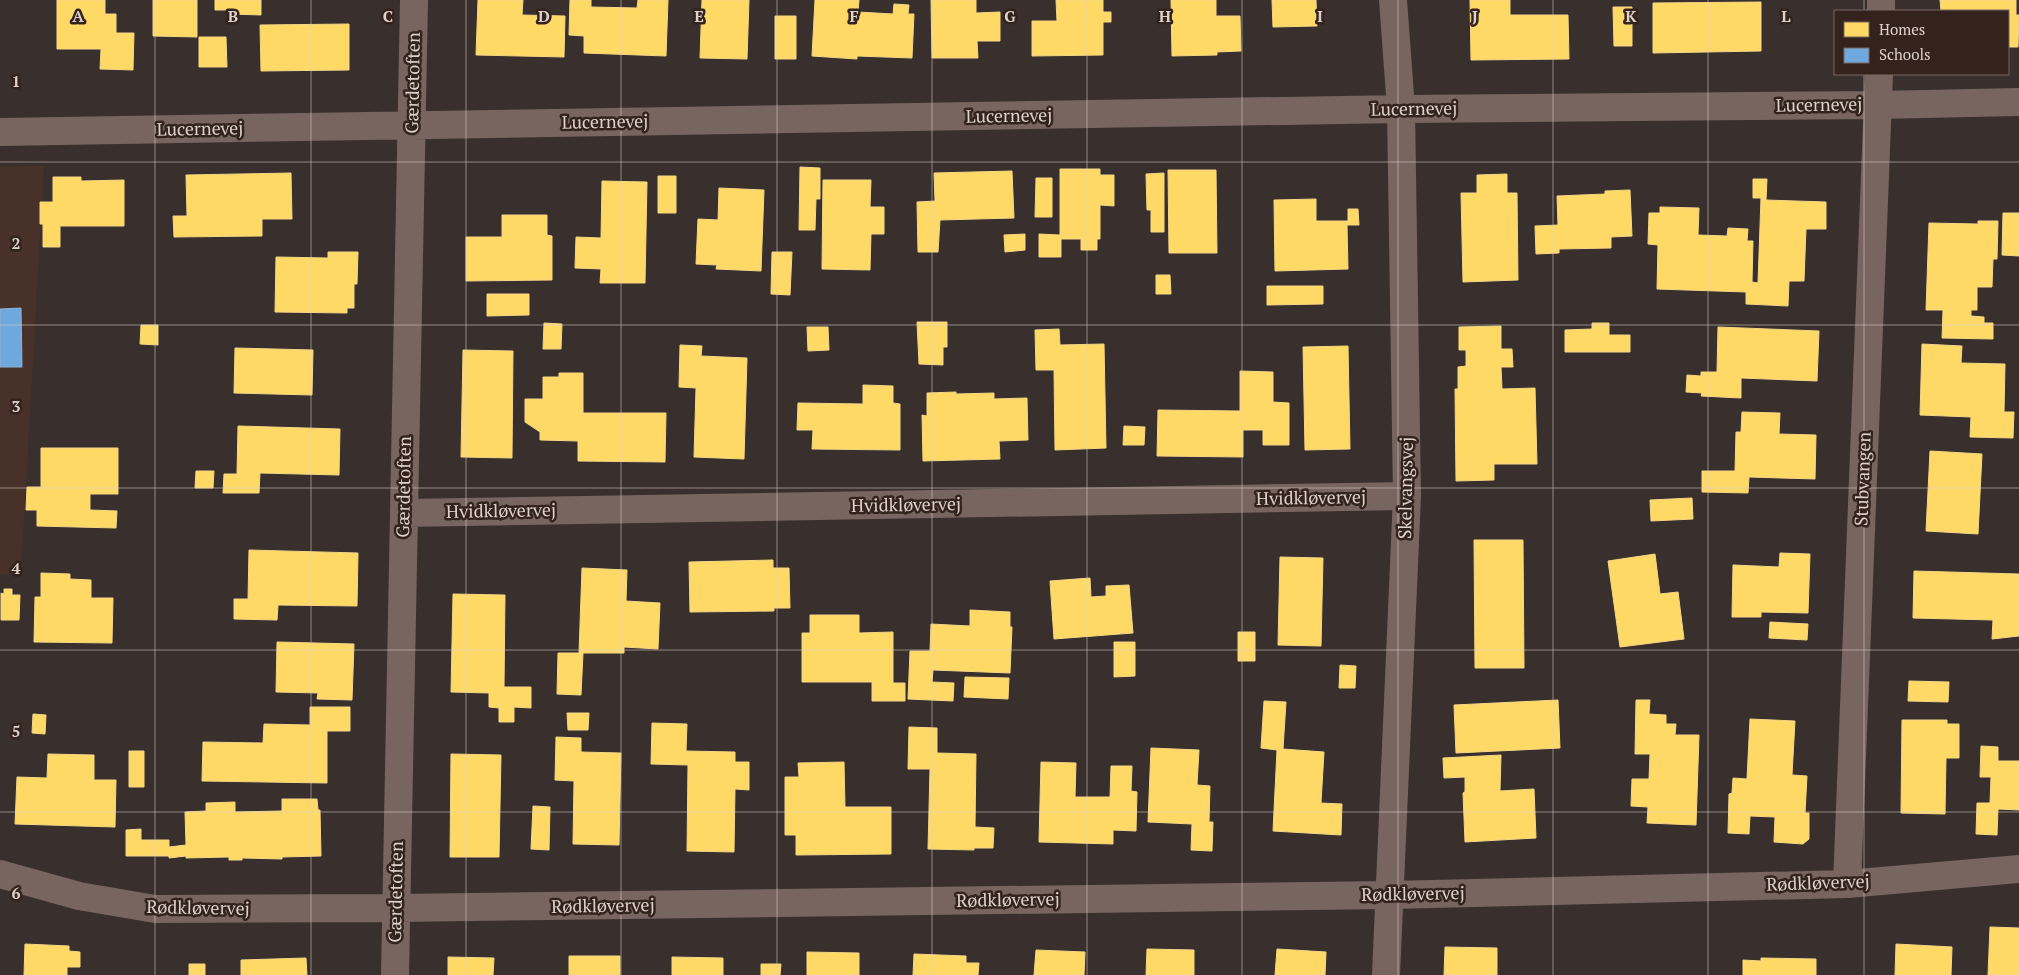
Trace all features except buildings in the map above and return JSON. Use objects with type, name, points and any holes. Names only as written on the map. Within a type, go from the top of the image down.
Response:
[{"type":"street","name":"Gærdetoften","points":[[395,975],[414,0]]},
{"type":"street","name":"Skelvangsvej","points":[[1386,975],[1408,496],[1401,109],[1393,0]]},
{"type":"street","name":"Stubvangen","points":[[1847,884],[1878,75]]},
{"type":"street","name":"Lucernevej","points":[[0,132],[1401,109],[2019,102]]},
{"type":"street","name":"Hvidkløvervej","points":[[404,513],[1408,496]]},
{"type":"street","name":"Rødkløvervej","points":[[0,874],[79,896],[155,909],[396,908],[1390,895],[1847,884],[2019,869]]},
{"type":"shaded area","points":[[44,166],[21,574],[0,575],[0,167]]}]
